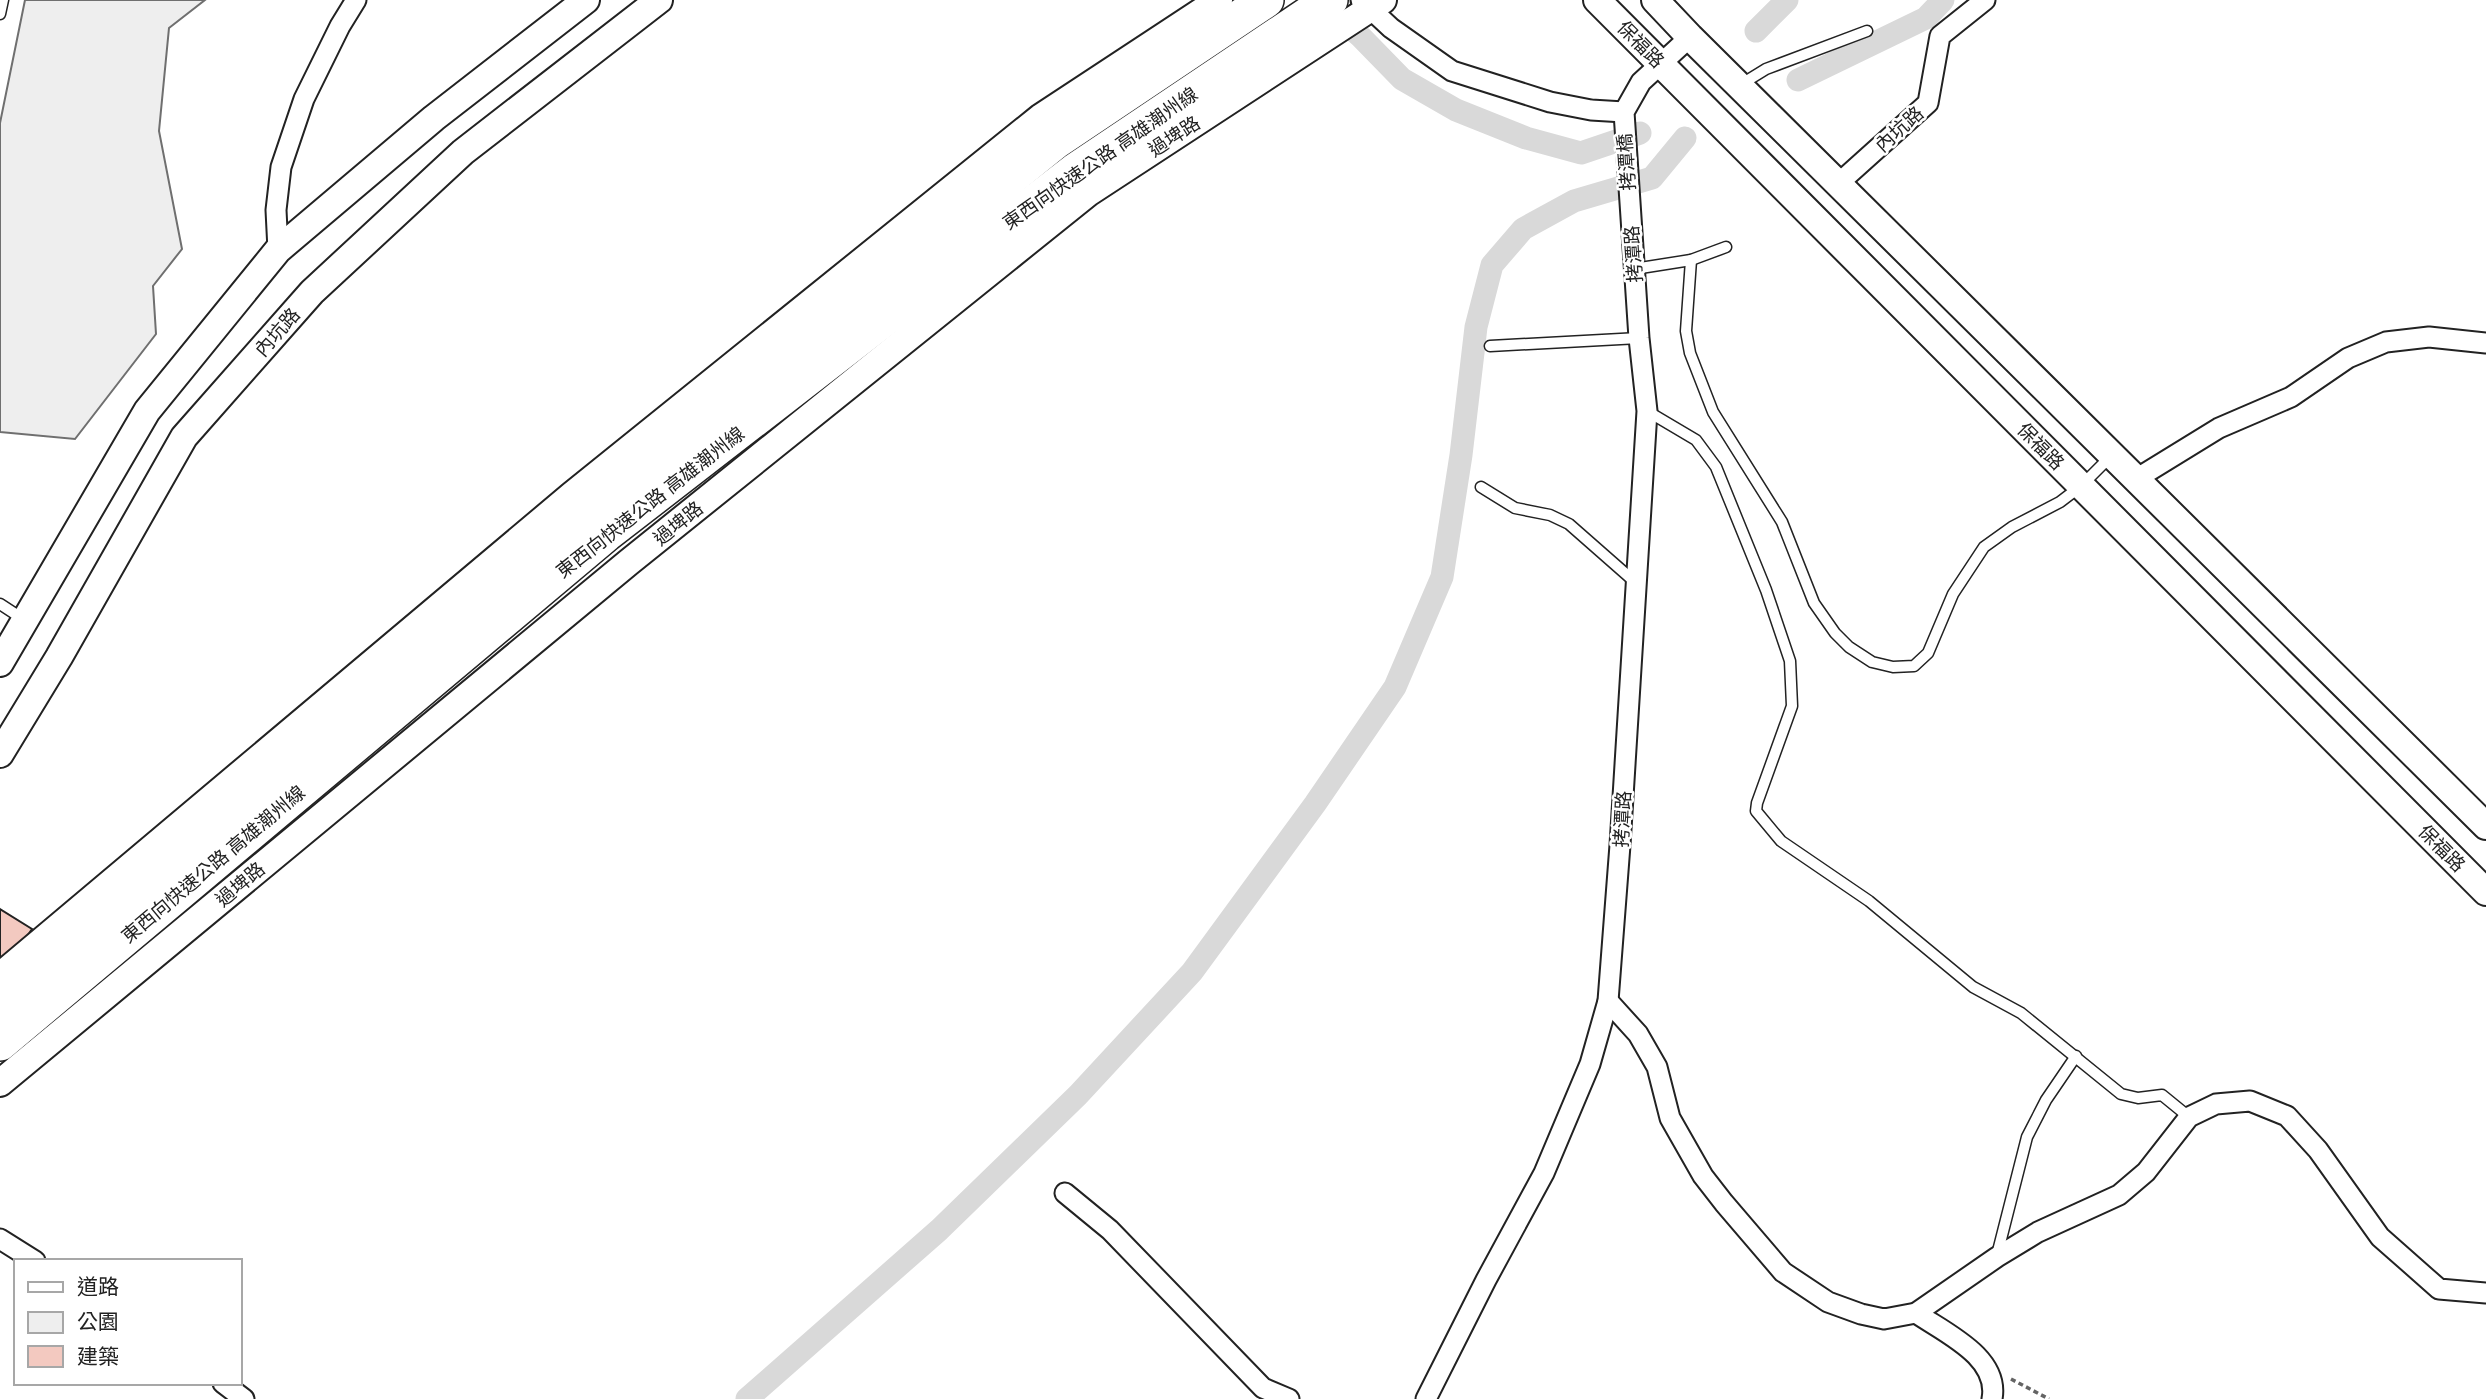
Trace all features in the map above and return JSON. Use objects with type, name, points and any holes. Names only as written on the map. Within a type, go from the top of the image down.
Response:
[{"type":"highway","name":"東西向快速公路 高雄潮州線","points":[[0,1006],[601,507],[1056,141],[1266,0]]},
{"type":"highway","name":"東西向快速公路 高雄潮州線","points":[[0,1043],[606,534],[1074,171],[1361,5]]},
{"type":"street","points":[[278,250],[276,210],[281,167],[304,99],[356,0]]},
{"type":"street","points":[[0,663],[147,411],[278,250],[434,118],[586,0]]},
{"type":"street","name":"內坑路","points":[[0,754],[59,657],[184,437],[312,292],[453,162],[659,0]]},
{"type":"street","points":[[0,976],[572,495],[1041,117],[1219,0]]},
{"type":"street","name":"保福路","points":[[1597,0],[2486,892]]},
{"type":"street","name":"保福路","points":[[1656,0],[1739,86],[2486,826]]},
{"type":"street","name":"內坑路","points":[[1839,183],[1928,103],[1940,37],[1985,0]]},
{"type":"street","points":[[1361,5],[1452,71],[1550,102],[1624,118],[1641,82],[1690,37]]},
{"type":"street","name":"過埤路","points":[[0,1083],[629,562],[1088,193],[1306,50],[1361,5]]},
{"type":"street","name":"拷潭橋","points":[[1624,118],[1629,200]]},
{"type":"street","name":"拷潭路","points":[[1426,1399],[1544,1173],[1590,1064],[1608,1001],[1647,411],[1629,200]]},
{"type":"street","points":[[2136,479],[2218,428],[2291,397],[2348,358],[2386,342],[2429,337],[2486,344]]},
{"type":"street","points":[[1608,1001],[1638,1034],[1657,1067],[1670,1118],[1703,1176],[1753,1238],[1783,1272],[1828,1302],[1861,1314],[1884,1319],[1916,1313],[2038,1232],[2119,1195],[2146,1172],[2189,1117],[2216,1104],[2250,1101],[2287,1116],[2318,1150],[2380,1237],[2439,1289],[2486,1293]]},
{"type":"street","points":[[1065,1194],[1110,1230],[1263,1388],[1289,1399]]},
{"type":"street","points":[[0,1239],[32,1259]]},
{"type":"street","points":[[1916,1313],[1986,1365],[1994,1388],[1992,1399]]},
{"type":"street","points":[[226,1385],[244,1399]]},
{"type":"lane","points":[[0,13],[3,0]]},
{"type":"lane","points":[[1739,86],[1766,69],[1867,31]]},
{"type":"lane","points":[[1634,270],[1691,260],[1726,247]]},
{"type":"lane","points":[[1691,260],[1686,331],[1690,352],[1713,412],[1782,522],[1814,603],[1835,633],[1872,662],[1893,667],[1914,666],[1928,653],[1953,594],[1984,547],[2012,527],[2060,502],[2113,455]]},
{"type":"lane","points":[[1490,346],[1639,338]]},
{"type":"lane","points":[[1647,411],[1696,440],[1716,467],[1766,590],[1790,661],[1792,706],[1757,803],[1756,811],[1760,817],[1781,841],[1869,901],[1973,987],[2021,1013],[2121,1094],[2138,1098],[2162,1095],[2189,1117]]},
{"type":"lane","points":[[1481,487],[1515,508],[1550,515],[1569,524],[1635,582]]},
{"type":"lane","points":[[0,604],[26,621]]},
{"type":"lane","points":[[1997,1257],[2027,1137],[2046,1100],[2076,1056]]},
{"type":"path","points":[[1986,1365],[2049,1399]]},
{"type":"green space","points":[[25,0],[205,0],[169,28],[159,131],[182,249],[153,286],[156,334],[75,439],[0,432],[0,123]]},
{"type":"building","points":[[0,909],[32,929],[8,965],[0,960]]},
{"type":"waterway","points":[[1756,31],[1787,0]]},
{"type":"waterway","points":[[1798,80],[1926,18],[1943,0]]},
{"type":"waterway","points":[[1334,13],[1402,79],[1456,110],[1526,138],[1581,153],[1640,133]]},
{"type":"waterway","points":[[747,1399],[939,1230],[1078,1095],[1192,972],[1315,804],[1395,687],[1442,577],[1461,455],[1476,327],[1492,265],[1523,229],[1574,201],[1652,178],[1685,138]]}]
